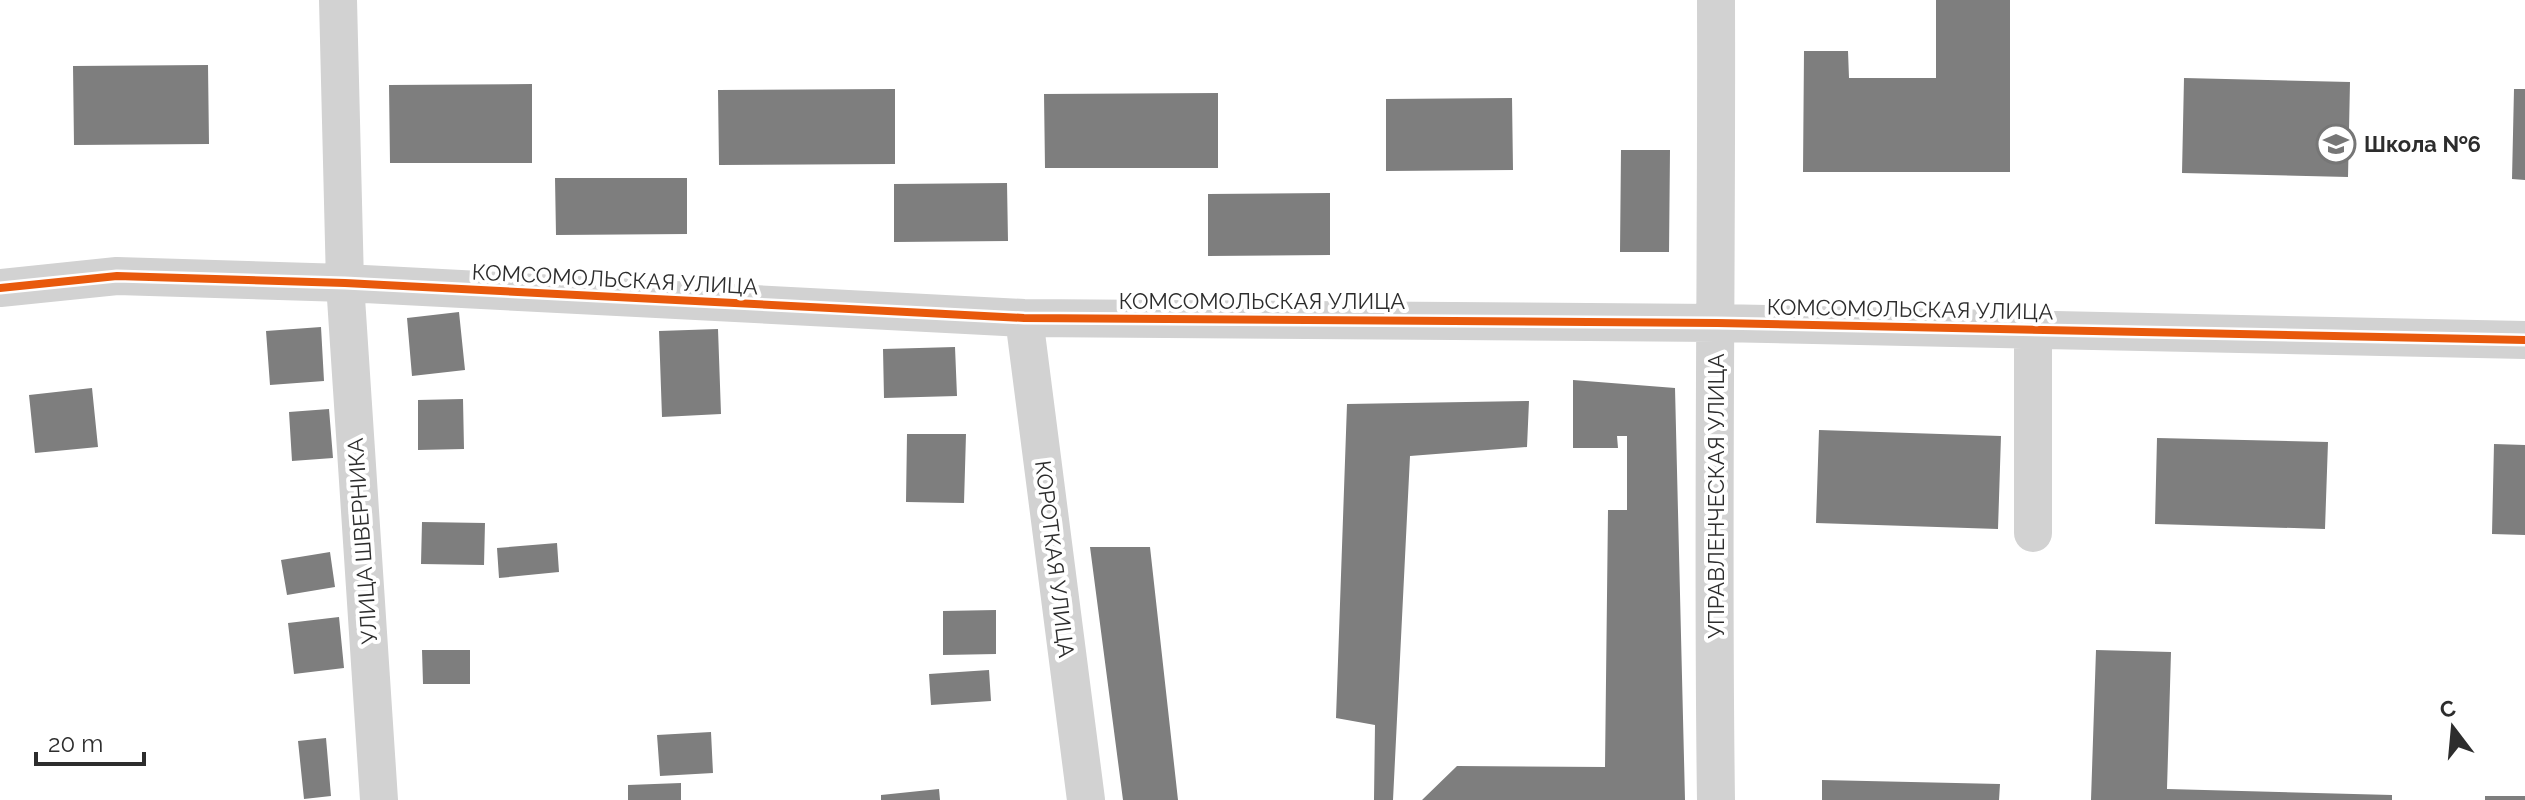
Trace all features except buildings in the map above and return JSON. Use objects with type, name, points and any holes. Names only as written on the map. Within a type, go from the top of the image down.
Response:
[{"type":"street","name":"УЛИЦА ШВЕРНИКА","points":[[338,0],[345,283],[379,800]]},
{"type":"street","name":"УПРАВЛЕНЧЕСКАЯ УЛИЦА","points":[[1716,0],[1716,800]]},
{"type":"street","name":"КОМСОМОЛЬСКАЯ УЛИЦА","points":[[0,288],[117,276],[345,283],[1024,318],[1717,323],[2525,340]]},
{"type":"street","name":"КОРОТКАЯ УЛИЦА","points":[[1024,318],[1086,800]]},
{"type":"street","points":[[2033,330],[2033,533]]},
{"type":"cycle path","points":[[0,288],[117,276],[345,283],[1024,318],[1717,323],[2525,340]]},
{"type":"place","name":"Школа №6","points":[[2336,144]]}]
